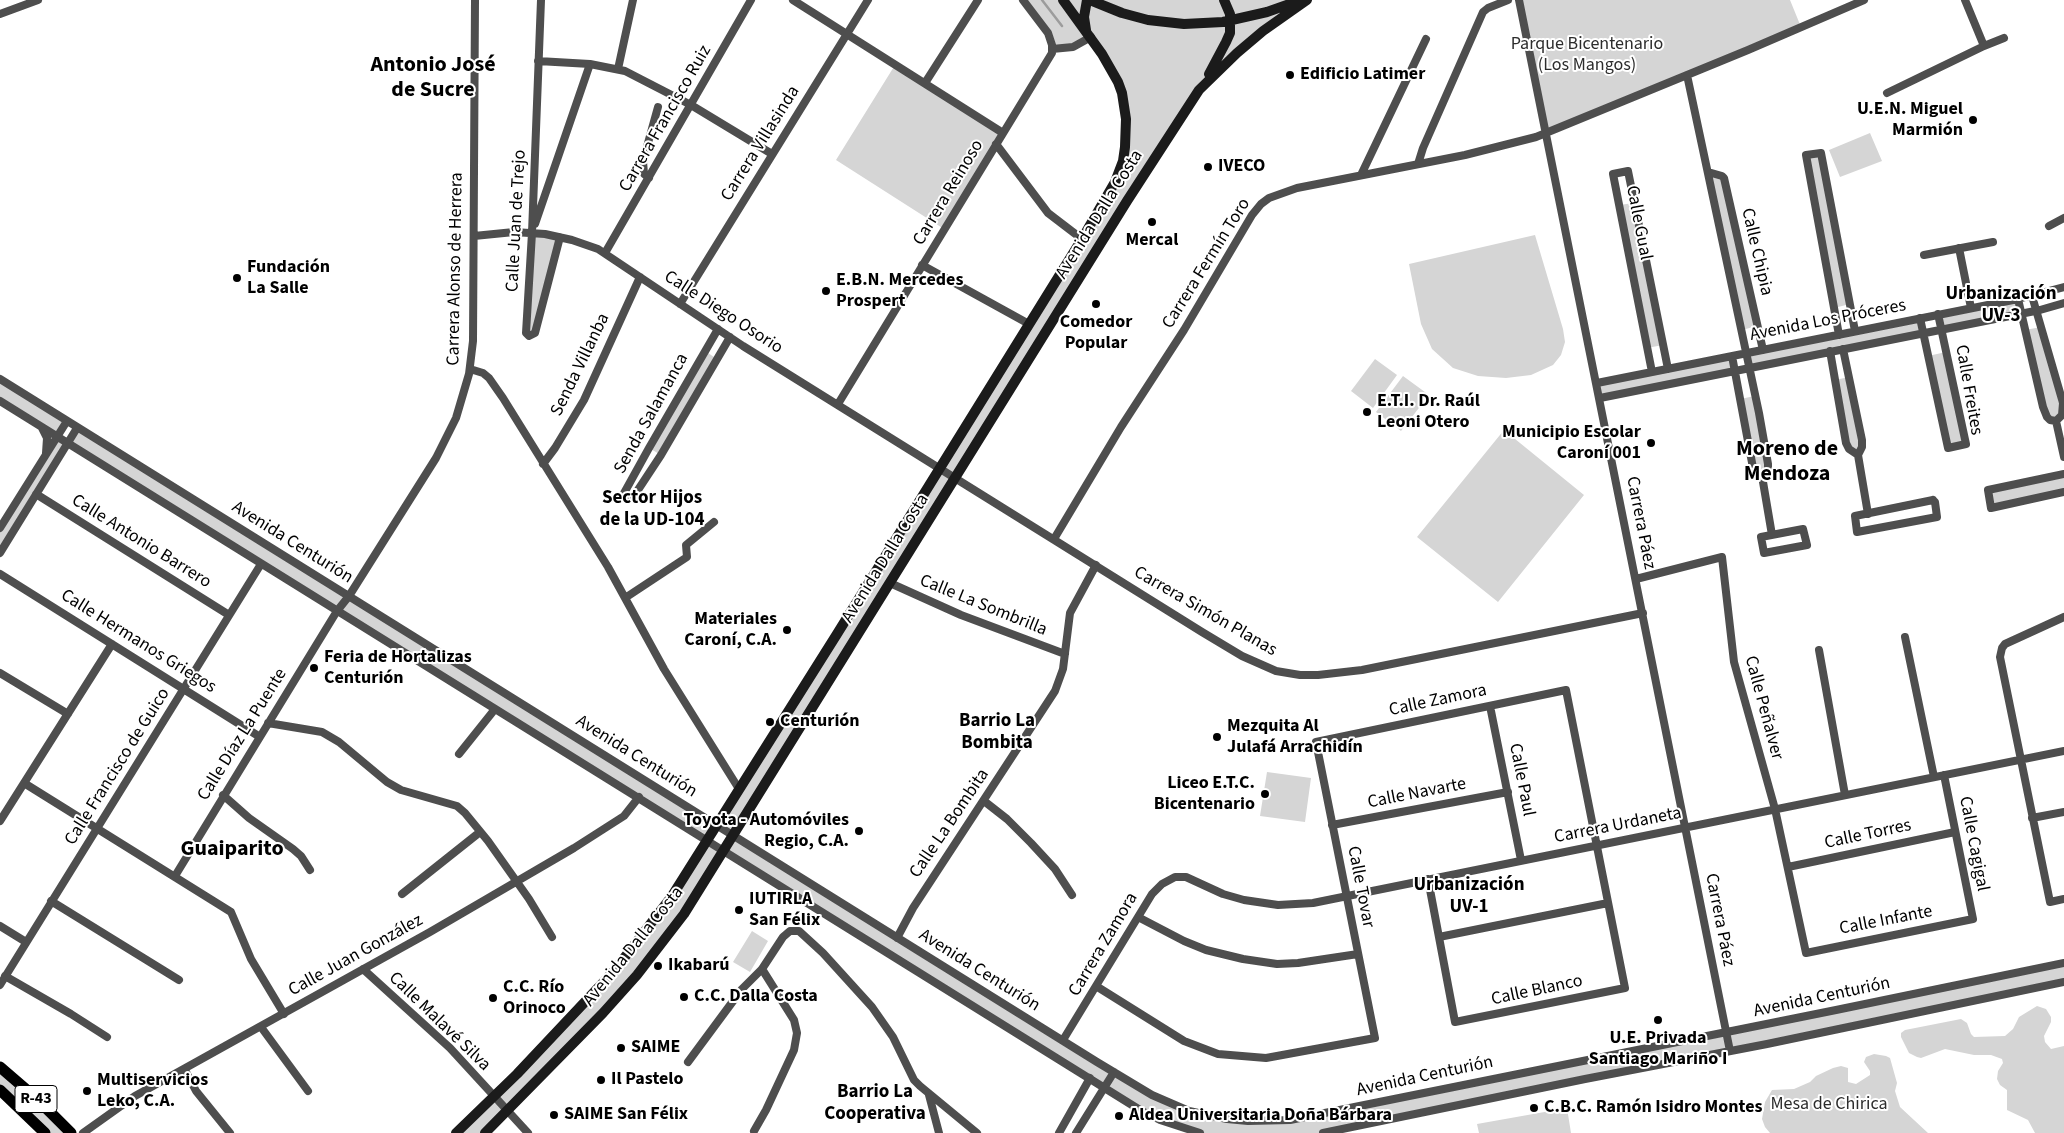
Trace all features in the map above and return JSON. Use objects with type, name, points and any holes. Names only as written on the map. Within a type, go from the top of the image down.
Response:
[{"type":"main road","name":"R-43","points":[[0,1067],[36,1098],[71,1133]]},
{"type":"main road","name":"R-43","points":[[0,1090],[45,1133]]},
{"type":"street","points":[[0,14],[38,0]]},
{"type":"street","name":"Carrera Alonso de Herrera","points":[[337,611],[349,596],[449,434],[461,404],[470,369],[473,340],[475,0]]},
{"type":"street","name":"Calle Juan de Trejo","points":[[540,0],[532,233],[526,333],[529,336],[535,333],[560,237]]},
{"type":"street","points":[[618,69],[633,0]]},
{"type":"street","name":"Carrera Francisco Ruiz","points":[[604,253],[751,0]]},
{"type":"street","points":[[792,0],[1003,133]]},
{"type":"street","name":"Carrera Villasinda","points":[[680,304],[868,0]]},
{"type":"street","points":[[925,83],[978,0]]},
{"type":"street","points":[[1023,0],[1048,33],[1052,49],[1073,47],[1089,34],[1084,17],[1088,0],[1122,13],[1167,23],[1208,24],[1267,12],[1301,0]]},
{"type":"street","name":"Avenida Dalla Costa","points":[[456,1133],[580,1008],[626,957],[672,896],[1082,239],[1119,173],[1123,161],[1126,134],[1124,105],[1118,82],[1089,34],[1063,0]]},
{"type":"street","points":[[1199,90],[1226,42],[1230,21],[1224,0]]},
{"type":"street","name":"Avenida Dalla Costa","points":[[485,1133],[577,1041],[637,975],[684,914],[1127,201],[1199,90],[1257,36],[1307,0]]},
{"type":"street","points":[[1418,164],[1483,12],[1508,0]]},
{"type":"street","name":"Carrera Páez","points":[[1519,0],[1730,1051]]},
{"type":"street","name":"Carrera Fermín Toro","points":[[1054,539],[1121,426],[1184,330],[1252,215],[1270,198],[1288,190],[1507,145],[1546,133],[1864,0]]},
{"type":"street","points":[[1965,0],[1984,46]]},
{"type":"street","points":[[1887,93],[2004,38]]},
{"type":"street","points":[[1361,175],[1426,39]]},
{"type":"street","name":"Carrera Reinoso","points":[[838,404],[1041,73],[1052,49]]},
{"type":"street","points":[[538,61],[590,64],[618,69],[691,106],[772,154]]},
{"type":"street","points":[[532,233],[590,64]]},
{"type":"street","name":"Calle Chipia","points":[[1687,75],[1747,353],[1768,464],[1768,470],[1762,476]]},
{"type":"street","points":[[649,178],[644,174],[643,161],[658,107]]},
{"type":"street","points":[[996,144],[1057,222],[1082,239]]},
{"type":"street","points":[[1839,334],[1806,155],[1821,152],[1855,331]]},
{"type":"street","name":"Calle Gual","points":[[1652,372],[1613,174],[1628,171],[1668,369]]},
{"type":"street","name":"Calle Chipia","points":[[1708,172],[1724,178],[1763,350]]},
{"type":"street","points":[[2049,226],[2064,218]]},
{"type":"street","name":"Calle Diego Osorio","points":[[474,236],[532,233],[560,237],[588,245],[604,253],[730,337],[956,477]]},
{"type":"street","points":[[1924,255],[1993,242]]},
{"type":"street","points":[[1959,248],[1971,308]]},
{"type":"street","points":[[922,265],[1029,324]]},
{"type":"street","name":"Senda Villanba","points":[[543,464],[556,448],[587,394],[640,277]]},
{"type":"street","name":"Avenida Los Próceres","points":[[1597,383],[2032,296],[2064,287]]},
{"type":"street","points":[[2032,296],[2062,403],[2062,415],[2056,421]]},
{"type":"street","points":[[2018,298],[2043,407],[2047,417],[2050,420],[2056,421]]},
{"type":"street","name":"Avenida Los Próceres","points":[[1600,398],[2022,314],[2064,303]]},
{"type":"street","name":"Calle Freites","points":[[1920,318],[1948,448],[1966,444],[1938,314]]},
{"type":"street","name":"Senda Salamanca","points":[[718,329],[623,495],[624,499],[632,499],[661,455],[730,337]]},
{"type":"street","points":[[1843,349],[1862,440],[1862,447],[1858,455],[1868,514]]},
{"type":"street","points":[[1830,351],[1846,443],[1849,449],[1858,455]]},
{"type":"street","points":[[1732,356],[1753,468],[1756,473],[1762,476],[1772,535]]},
{"type":"street","points":[[470,369],[483,373],[495,385],[625,598],[664,669],[739,789]]},
{"type":"street","name":"Avenida Centurión","points":[[0,379],[1114,1072],[1152,1095],[1189,1111],[1227,1119],[1270,1121],[1316,1115],[1569,1062],[2064,963]]},
{"type":"street","name":"Avenida Centurión","points":[[0,400],[1104,1088],[1160,1120],[1200,1133]]},
{"type":"street","points":[[0,528],[67,421]]},
{"type":"street","points":[[2056,421],[2064,457]]},
{"type":"street","points":[[41,426],[47,438],[46,455]]},
{"type":"street","points":[[0,553],[77,428]]},
{"type":"street","points":[[60,456],[73,453],[86,455]]},
{"type":"street","points":[[2064,474],[1988,490],[1991,508],[2064,492]]},
{"type":"street","name":"Carrera Simón Planas","points":[[956,477],[1242,656],[1276,671],[1305,676],[1362,670],[1643,613]]},
{"type":"street","name":"Calle Antonio Barrero","points":[[36,494],[229,615]]},
{"type":"street","points":[[1933,500],[1938,516],[1858,532],[1854,516],[1868,514],[1933,500]]},
{"type":"street","points":[[625,598],[687,557],[686,544],[714,522]]},
{"type":"street","points":[[1804,529],[1806,545],[1764,553],[1761,537],[1772,535],[1804,529]]},
{"type":"street","name":"Calle Peñalver","points":[[1636,579],[1722,556],[1734,662],[1776,809],[1806,953]]},
{"type":"street","name":"Calle Francisco de Guico","points":[[0,985],[261,564]]},
{"type":"street","name":"Calle La Bombita","points":[[897,938],[913,908],[1047,705],[1060,680],[1070,613],[1096,565]]},
{"type":"street","name":"Calle Hermanos Griegos","points":[[0,574],[260,737]]},
{"type":"street","name":"Calle La Sombrilla","points":[[890,583],[960,615],[1065,654]]},
{"type":"street","name":"Calle Díaz La Puente","points":[[175,876],[337,611]]},
{"type":"street","points":[[2064,617],[2005,644],[2000,657],[2050,902],[2064,899]]},
{"type":"street","points":[[1905,637],[1934,777]]},
{"type":"street","points":[[0,821],[112,644]]},
{"type":"street","points":[[1819,650],[1845,795]]},
{"type":"street","points":[[0,673],[68,714]]},
{"type":"street","name":"Calle Zamora","points":[[1316,742],[1566,690],[1597,845]]},
{"type":"street","name":"Calle Paul","points":[[1490,706],[1521,860]]},
{"type":"street","points":[[459,754],[495,709]]},
{"type":"street","points":[[268,723],[313,729],[330,736],[386,782],[401,790],[457,806],[480,832],[517,881],[552,937]]},
{"type":"street","name":"Calle Tovar","points":[[1096,986],[1184,1041],[1218,1054],[1266,1058],[1375,1038],[1316,742]]},
{"type":"street","name":"Carrera Urdaneta","points":[[1180,876],[1193,879],[1234,898],[1278,905],[1313,903],[2064,751]]},
{"type":"street","name":"Calle Cagigal","points":[[1944,775],[1973,919]]},
{"type":"street","points":[[24,783],[231,912],[255,968],[284,1014]]},
{"type":"street","name":"Calle Navarte","points":[[1332,825],[1508,792]]},
{"type":"street","points":[[223,795],[248,818],[297,853],[310,870]]},
{"type":"street","name":"Calle Juan González","points":[[82,1133],[118,1107],[363,970],[613,825],[630,810],[639,798]]},
{"type":"street","points":[[984,801],[1007,819],[1031,843],[1055,869],[1072,895]]},
{"type":"street","points":[[2032,818],[2064,812]]},
{"type":"street","points":[[402,894],[480,832]]},
{"type":"street","name":"Calle Torres","points":[[1788,868],[1955,832]]},
{"type":"street","points":[[1428,879],[1439,937],[1608,903],[1597,845]]},
{"type":"street","name":"Carrera Zamora","points":[[1063,1040],[1157,888],[1168,880],[1180,876]]},
{"type":"street","points":[[51,901],[179,980]]},
{"type":"street","name":"Calle Blanco","points":[[1439,937],[1455,1022],[1625,988],[1608,903]]},
{"type":"street","points":[[1138,917],[1184,941],[1206,950],[1243,960],[1277,964],[1298,963],[1358,954]]},
{"type":"street","name":"Calle Infante","points":[[1806,953],[1973,919]]},
{"type":"street","points":[[0,926],[26,942]]},
{"type":"street","points":[[688,1062],[742,989],[762,969],[783,937],[790,931],[799,931],[805,935],[872,1007],[893,1037],[914,1080],[929,1095],[977,1133]]},
{"type":"street","points":[[754,1131],[794,1050],[797,1033],[794,1020],[762,969]]},
{"type":"street","name":"Calle Malavé Silva","points":[[363,970],[450,1048],[528,1133]]},
{"type":"street","points":[[5,976],[71,1014],[107,1038]]},
{"type":"street","name":"Avenida Centurión","points":[[1323,1133],[2064,982]]},
{"type":"street","points":[[261,1027],[308,1091]]},
{"type":"street","points":[[184,1070],[196,1091],[230,1133]]},
{"type":"street","points":[[1076,1133],[1114,1072]]},
{"type":"street","points":[[1059,1133],[1090,1078]]},
{"type":"street","points":[[929,1095],[938,1133]]},
{"type":"green space","points":[[1023,0],[1307,0],[1199,90],[733,835],[1097,1062],[1189,1111],[1270,1121],[2064,963],[2064,982],[1323,1133],[1200,1133],[1160,1120],[724,851],[652,957],[485,1133],[456,1133],[614,971],[708,840],[68,443],[0,553],[0,528],[57,437],[67,443],[77,428],[717,825],[1119,173],[1124,105],[1091,38],[1081,44],[1052,45]],"holes":[[[717,826],[733,836],[724,850],[708,841]]]},
{"type":"green space","name":"Parque Bicentenario (Los Mangos)","points":[[1519,0],[1790,0],[1801,27],[1546,133]]},
{"type":"green space","points":[[895,65],[1003,133],[944,229],[836,160]]},
{"type":"green space","points":[[1870,133],[1882,161],[1840,177],[1829,150]]},
{"type":"green space","points":[[1821,153],[1850,304],[1834,308],[1806,155]]},
{"type":"green space","points":[[1708,172],[1724,178],[1757,326],[1742,330]]},
{"type":"green space","points":[[1634,203],[1663,345],[1647,348],[1619,205]]},
{"type":"green space","points":[[532,233],[557,236],[532,336],[527,335]]},
{"type":"green space","points":[[1535,235],[1563,329],[1565,342],[1561,355],[1553,365],[1531,375],[1506,378],[1478,376],[1453,368],[1432,349],[1421,324],[1409,264]]},
{"type":"green space","points":[[2018,299],[2022,314],[1942,330],[1938,314]]},
{"type":"green space","points":[[1920,318],[1924,333],[1750,368],[1747,353]]},
{"type":"green space","points":[[2041,327],[2062,415],[2050,420],[2025,330]]},
{"type":"green space","points":[[705,351],[717,359],[661,455],[649,448]]},
{"type":"green space","points":[[1946,352],[1966,444],[1948,448],[1928,356]]},
{"type":"green space","points":[[1732,356],[1735,371],[1600,398],[1597,383]]},
{"type":"green space","points":[[1375,359],[1397,375],[1373,408],[1351,391]]},
{"type":"green space","points":[[1403,376],[1429,395],[1401,431],[1376,412]]},
{"type":"green space","points":[[1849,377],[1861,451],[1849,449],[1835,380]]},
{"type":"green space","points":[[0,379],[67,421],[57,437],[0,401]]},
{"type":"green space","points":[[1755,396],[1766,473],[1756,473],[1740,399]]},
{"type":"green space","points":[[1504,430],[1584,495],[1498,602],[1417,537]]},
{"type":"green space","points":[[2064,474],[2064,492],[1991,508],[1988,490]]},
{"type":"green space","points":[[1267,772],[1311,778],[1305,822],[1260,816]]},
{"type":"green space","points":[[752,931],[768,941],[750,972],[733,962]]},
{"type":"green space","name":"Mesa de Chirica","points":[[2037,1006],[2046,1009],[2051,1017],[2051,1022],[2044,1036],[2045,1042],[2051,1049],[2064,1046],[2064,1133],[2035,1133],[2028,1120],[2007,1110],[2007,1090],[2000,1085],[1997,1079],[1998,1071],[2003,1063],[2002,1059],[1991,1055],[1974,1055],[1945,1049],[1921,1058],[1909,1053],[1901,1037],[1901,1033],[1905,1030],[1961,1019],[1967,1023],[1974,1037],[2005,1036],[2013,1029],[2019,1017]]},
{"type":"green space","name":"Mesa de Chirica","points":[[1874,1054],[1890,1058],[1897,1083],[1895,1091],[1900,1107],[1928,1133],[1770,1133],[1765,1127],[1762,1119],[1765,1102],[1772,1090],[1794,1089],[1810,1082],[1816,1076],[1841,1066],[1848,1068],[1848,1082],[1856,1084],[1870,1075],[1870,1071],[1864,1062],[1866,1057]]},
{"type":"green space","points":[[0,1067],[71,1133],[45,1133],[0,1090]]},
{"type":"green space","points":[[1567,1108],[1571,1133],[1479,1133],[1477,1124]]},
{"type":"waterway","points":[[1042,0],[1062,26]]},
{"type":"place","name":"Edificio Latimer","points":[[1290,75]]},
{"type":"place","name":"U.E.N. Miguel Marmión","points":[[1973,120]]},
{"type":"place","name":"IVECO","points":[[1208,167]]},
{"type":"place","name":"Mercal","points":[[1152,222]]},
{"type":"place","name":"Fundación La Salle","points":[[237,278]]},
{"type":"place","name":"E.B.N. Mercedes Prospert","points":[[826,291]]},
{"type":"place","name":"Comedor Popular","points":[[1096,304]]},
{"type":"place","name":"E.T.I. Dr. Raúl Leoni Otero","points":[[1367,412]]},
{"type":"place","name":"Municipio Escolar Caroní 001","points":[[1651,443]]},
{"type":"place","name":"Materiales Caroní, C.A.","points":[[787,630]]},
{"type":"place","name":"Feria de Hortalizas Centurión","points":[[314,668]]},
{"type":"place","name":"Centurión","points":[[770,722]]},
{"type":"place","name":"Mezquita Al Julafá Arrachidín","points":[[1217,737]]},
{"type":"place","name":"Liceo E.T.C. Bicentenario","points":[[1265,794]]},
{"type":"place","name":"Toyota - Automóviles Regio, C.A.","points":[[859,831]]},
{"type":"place","name":"IUTIRLA San Félix","points":[[739,910]]},
{"type":"place","name":"Ikabarú","points":[[658,966]]},
{"type":"place","name":"C.C. Dalla Costa","points":[[684,997]]},
{"type":"place","name":"C.C. Río Orinoco","points":[[493,998]]},
{"type":"place","name":"U.E. Privada Santiago Mariño I","points":[[1658,1020]]},
{"type":"place","name":"SAIME","points":[[621,1048]]},
{"type":"place","name":"Il Pastelo","points":[[601,1080]]},
{"type":"place","name":"Multiservicios Leko, C.A.","points":[[87,1091]]},
{"type":"place","name":"C.B.C. Ramón Isidro Montes","points":[[1534,1108]]},
{"type":"place","name":"SAIME San Félix","points":[[554,1115]]},
{"type":"place","name":"Aldea Universitaria Doña Bárbara","points":[[1119,1116]]},
{"type":"district","name":"Antonio José de Sucre","points":[[433,78]]},
{"type":"district","name":"Urbanización UV-3","points":[[2001,306]]},
{"type":"district","name":"Moreno de Mendoza","points":[[1787,462]]},
{"type":"district","name":"Sector Hijos de la UD-104","points":[[652,510]]},
{"type":"district","name":"Barrio La Bombita","points":[[997,733]]},
{"type":"district","name":"Guaiparito","points":[[232,850]]},
{"type":"district","name":"Urbanización UV-1","points":[[1469,897]]},
{"type":"district","name":"Barrio La Cooperativa","points":[[875,1104]]}]
